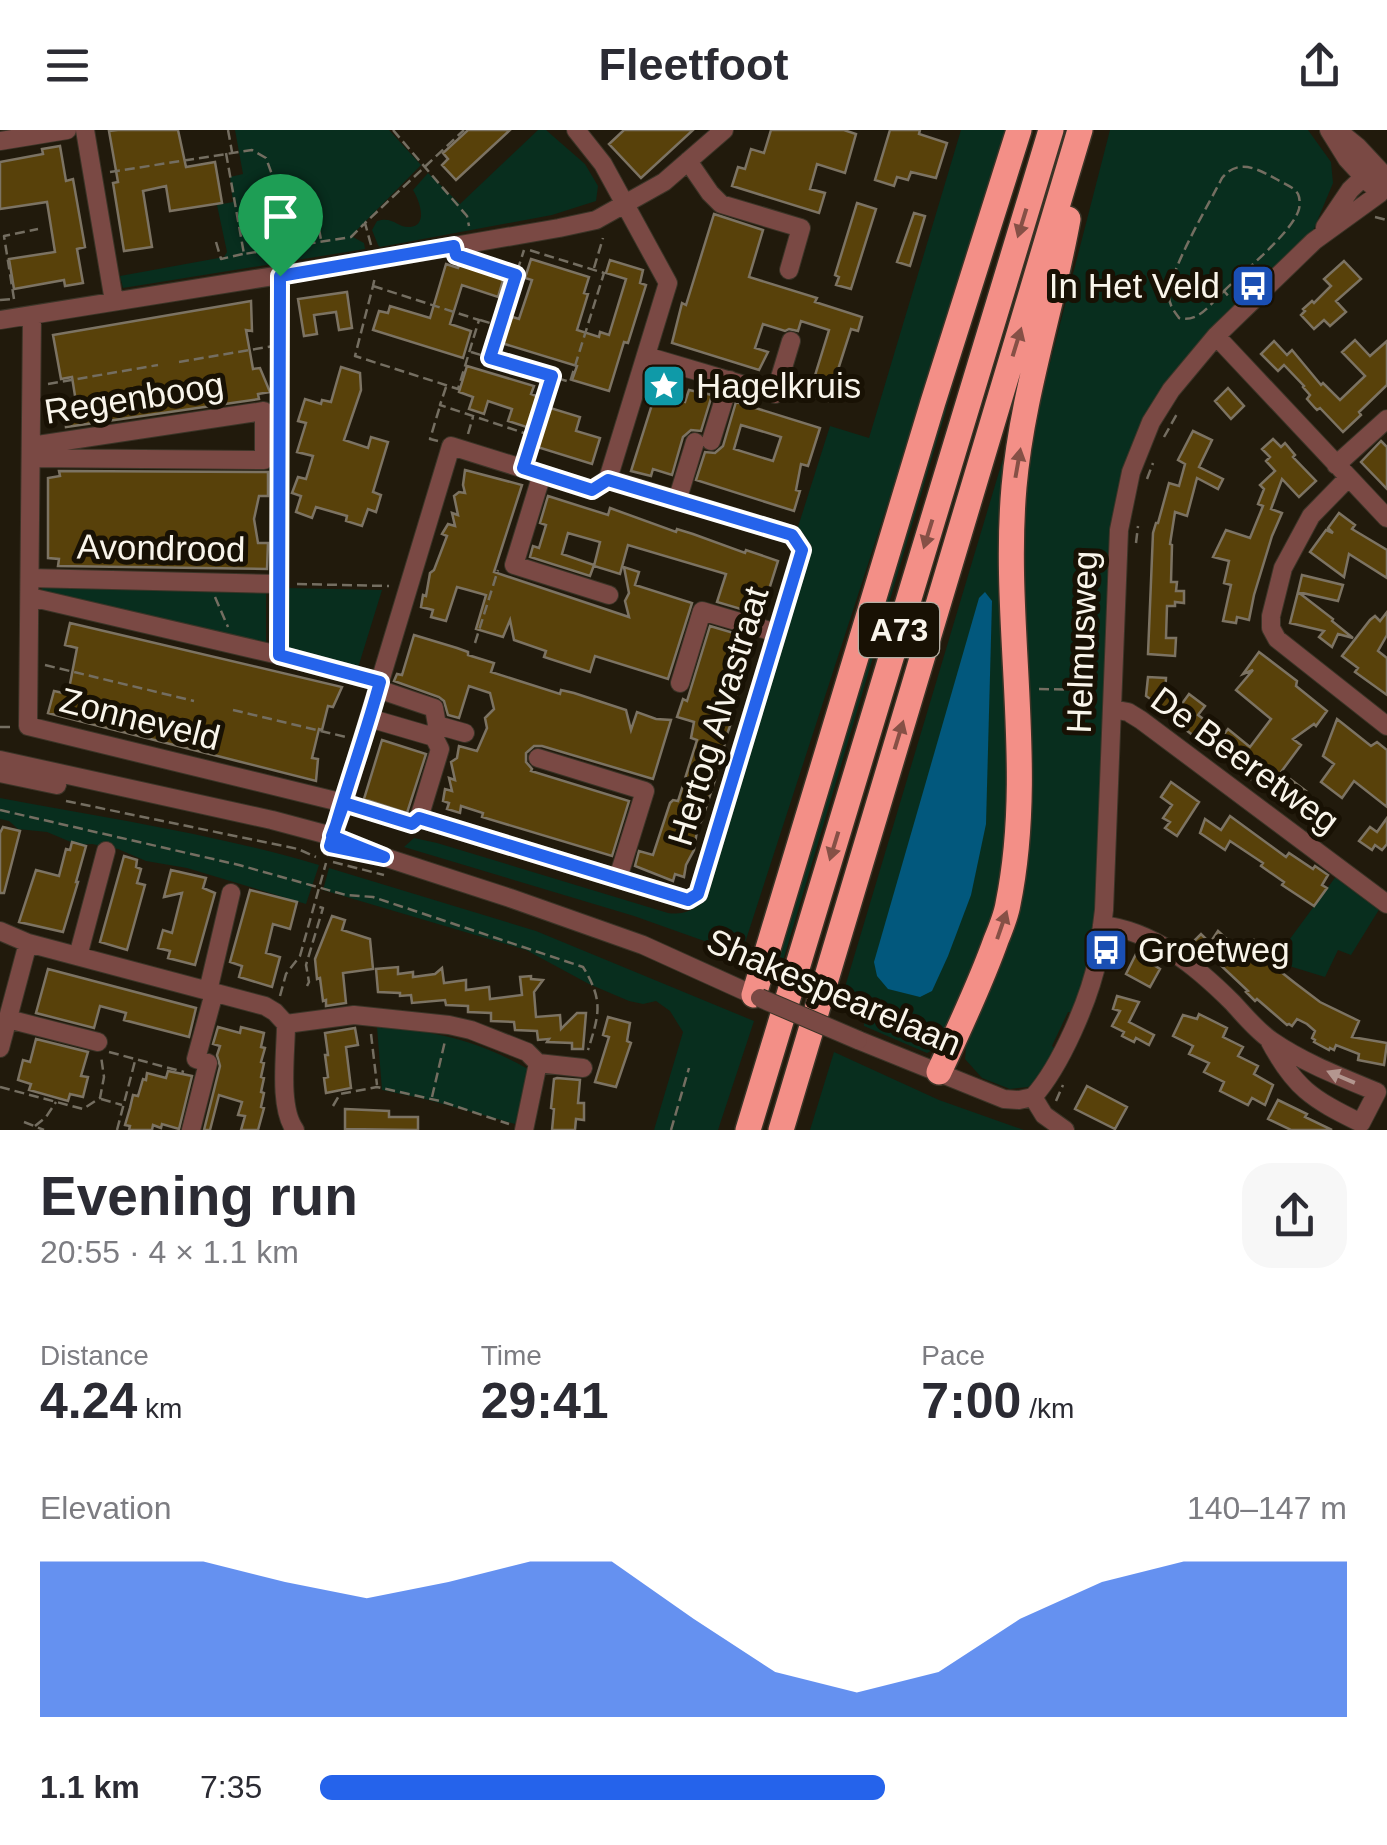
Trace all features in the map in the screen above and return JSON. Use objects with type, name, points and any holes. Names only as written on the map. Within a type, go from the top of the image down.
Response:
[{"type":"highway","name":"A73","points":[[757,996],[932,402],[1019,130]]},
{"type":"highway","name":"A73","points":[[748,1130],[1050,130]]},
{"type":"highway","name":"A73","points":[[939,1072],[985,972],[1008,908],[1016,858],[1020,786],[1010,573],[1014,484],[1030,388],[1060,266],[1082,130]]},
{"type":"highway","name":"A73","points":[[781,1130],[1082,130]]},
{"type":"street","points":[[0,141],[67,130]]},
{"type":"street","points":[[85,130],[114,300]]},
{"type":"street","points":[[0,320],[596,220],[664,182],[724,130]]},
{"type":"street","points":[[1329,130],[1347,159],[1381,198]]},
{"type":"street","points":[[1337,130],[1381,198]]},
{"type":"street","points":[[330,848],[409,586],[457,448],[592,490],[608,480],[668,283],[585,133]]},
{"type":"street","points":[[688,161],[721,204],[801,228],[789,270]]},
{"type":"street","name":"Helmusweg","points":[[1032,1098],[1043,1086],[1075,1026],[1097,960],[1102,925],[1119,530],[1131,472],[1150,422],[1216,336],[1314,241],[1350,190],[1381,198]]},
{"type":"street","name":"Zonneveld","points":[[32,314],[28,726],[344,803]]},
{"type":"street","points":[[1216,336],[1387,518]]},
{"type":"street","points":[[646,356],[775,394],[790,341]]},
{"type":"street","points":[[608,480],[677,501],[730,380]]},
{"type":"street","name":"Regenboog","points":[[264,410],[264,460],[31,452],[264,410]]},
{"type":"street","points":[[1387,418],[1311,516],[1283,568],[1271,616],[1271,628],[1277,639],[1387,726]]},
{"type":"street","points":[[542,474],[514,565],[609,595]]},
{"type":"street","name":"Hertog Alvastraat","points":[[419,818],[688,900],[698,894],[802,550],[792,535],[677,501]]},
{"type":"street","name":"Avondrood","points":[[30,578],[279,584],[279,655]]},
{"type":"street","name":"Avondrood","points":[[30,597],[279,655],[379,686],[434,708],[436,731]]},
{"type":"street","points":[[680,683],[702,611],[776,633]]},
{"type":"street","name":"De Beeretweg","points":[[1112,710],[1128,712],[1142,720],[1387,904]]},
{"type":"street","points":[[370,718],[464,733]]},
{"type":"street","points":[[419,818],[440,748],[436,731]]},
{"type":"street","points":[[538,758],[645,791],[618,878]]},
{"type":"street","name":"Shakespearelaan","points":[[0,760],[272,820],[330,848]]},
{"type":"street","name":"Shakespearelaan","points":[[0,773],[384,857],[643,945],[858,1040],[1004,1099],[1032,1098]]},
{"type":"street","points":[[78,956],[106,852]]},
{"type":"street","points":[[191,1130],[208,1063],[196,1059],[231,893]]},
{"type":"street","points":[[1102,925],[1144,936],[1171,952],[1208,978],[1268,1038],[1305,1061],[1382,1084],[1361,1122],[1320,1103],[1300,1086],[1268,1038]]},
{"type":"street","points":[[0,931],[28,943],[266,1006],[280,1018],[354,1015],[449,1025],[528,1052],[538,1064],[583,1068]]},
{"type":"street","points":[[0,1048],[28,943]]},
{"type":"street","points":[[280,1018],[285,1108],[295,1130]]},
{"type":"street","points":[[8,1019],[98,1042]]},
{"type":"street","points":[[524,1129],[538,1064]]},
{"type":"street","points":[[1032,1098],[1044,1115],[1065,1130]]},
{"type":"path","points":[[228,130],[232,152]]},
{"type":"path","points":[[393,130],[467,216],[463,244],[456,255],[516,275]]},
{"type":"path","points":[[216,242],[220,259],[351,237],[464,130]]},
{"type":"path","points":[[92,175],[252,150],[266,158],[279,194]]},
{"type":"path","points":[[226,153],[244,254]]},
{"type":"path","points":[[1251,166],[1291,187],[1299,195],[1300,206],[1294,221],[1280,237],[1224,291],[1198,317],[1189,320],[1179,318],[1169,297],[1173,275],[1222,178],[1228,170],[1251,166]]},
{"type":"path","points":[[594,270],[604,240],[596,220]]},
{"type":"path","points":[[365,223],[374,260]]},
{"type":"path","points":[[0,300],[14,298],[4,236],[38,229]]},
{"type":"path","points":[[319,229],[322,241]]},
{"type":"path","points":[[469,352],[570,382],[604,273],[524,249],[490,358]]},
{"type":"path","points":[[280,276],[280,411]]},
{"type":"path","points":[[479,320],[458,389],[355,356],[373,286],[500,326]]},
{"type":"path","points":[[1224,291],[1241,312]]},
{"type":"path","points":[[180,362],[280,344]]},
{"type":"path","points":[[371,373],[374,362]]},
{"type":"path","points":[[32,387],[158,365]]},
{"type":"path","points":[[523,468],[552,376]]},
{"type":"path","points":[[446,385],[430,439],[457,448],[473,416]]},
{"type":"path","points":[[440,404],[533,436]]},
{"type":"path","points":[[1162,440],[1183,404]]},
{"type":"path","points":[[1147,480],[1157,453]]},
{"type":"path","points":[[280,460],[279,584],[409,586]]},
{"type":"path","points":[[1136,547],[1138,518]]},
{"type":"path","points":[[475,643],[498,570],[514,565]]},
{"type":"path","points":[[213,582],[212,591],[228,628],[224,642]]},
{"type":"path","points":[[29,661],[194,701]]},
{"type":"path","points":[[1026,689],[1112,690]]},
{"type":"path","points":[[234,710],[362,741]]},
{"type":"path","points":[[70,802],[298,850],[330,848],[397,879]]},
{"type":"path","points":[[344,803],[412,824],[419,818]]},
{"type":"path","points":[[0,810],[148,843],[346,895],[373,896],[583,967],[600,1012],[583,1068]]},
{"type":"path","points":[[280,1018],[286,974],[300,956],[330,848]]},
{"type":"path","points":[[306,986],[306,965],[323,908],[315,905]]},
{"type":"path","points":[[368,1017],[377,1087]]},
{"type":"path","points":[[432,1099],[449,1025]]},
{"type":"path","points":[[0,1087],[83,1110],[100,1098],[104,1077],[101,1049],[205,1078]]},
{"type":"path","points":[[118,1130],[135,1060]]},
{"type":"path","points":[[671,1130],[689,1068]]},
{"type":"path","points":[[1044,1115],[1064,1084]]},
{"type":"path","points":[[333,1106],[340,1094],[377,1087],[432,1099],[524,1129]]},
{"type":"path","points":[[100,1098],[124,1105]]},
{"type":"path","points":[[35,1126],[46,1118],[56,1102]]},
{"type":"path","points":[[24,1122],[44,1130]]},
{"type":"green space","points":[[235,130],[389,130],[421,165],[351,236],[364,243],[365,249],[123,288],[120,276],[224,257],[227,252],[217,205],[233,202],[230,177],[243,174]]},
{"type":"green space","points":[[538,130],[546,130],[585,164],[598,186],[596,201],[552,215],[378,245],[372,230],[377,221],[410,227],[419,222],[420,206],[413,190],[428,173],[460,204]]},
{"type":"green space","points":[[961,130],[1009,130],[741,955],[735,960],[724,948],[634,916],[404,847],[414,838],[437,843],[668,913],[687,912],[703,902],[806,564],[797,530],[830,426],[869,438]]},
{"type":"green space","points":[[1110,130],[1308,130],[1331,162],[1333,183],[1313,231],[1212,331],[1126,469],[1096,912],[1089,959],[1073,1013],[1068,1012],[1052,1046],[1056,1050],[1039,1078],[1028,1087],[1010,1089],[982,1078],[965,1059],[967,1035],[1019,912],[1027,861],[1031,786],[1022,581],[1025,495],[1038,410]]},
{"type":"green space","points":[[965,330],[945,414],[780,971],[771,964]]},
{"type":"green space","points":[[1020,413],[1012,787],[999,906],[977,967],[937,1048],[927,1053],[864,1026],[864,1017],[839,1007]]},
{"type":"green space","points":[[42,585],[266,589],[266,649],[42,594]]},
{"type":"green space","points":[[286,588],[382,590],[357,671],[286,654]]},
{"type":"green space","points":[[0,798],[200,835],[319,865],[306,904],[187,868],[146,861],[118,849],[78,845],[47,832],[18,829],[0,819]]},
{"type":"green space","points":[[329,868],[536,931],[754,1021],[718,1130],[654,1130],[683,1032],[670,1011],[656,1001],[629,1001],[526,950],[323,890]]},
{"type":"green space","points":[[1337,875],[1380,908],[1351,955],[1338,950],[1325,977],[1286,965],[1284,947]]},
{"type":"green space","points":[[377,1027],[455,1039],[528,1069],[515,1124],[382,1090]]},
{"type":"green space","points":[[834,1052],[939,1100],[1024,1130],[810,1130]]},
{"type":"water","points":[[985,592],[992,601],[986,824],[971,895],[948,956],[932,991],[920,997],[888,989],[877,976],[874,962],[979,598]]},
{"type":"building","points":[[178,130],[186,167],[215,162],[222,203],[170,211],[166,186],[143,191],[152,247],[124,251],[109,131]]},
{"type":"building","points":[[468,130],[510,130],[456,180],[442,165],[448,159],[443,153]]},
{"type":"building","points":[[624,130],[693,130],[641,178],[609,144]]},
{"type":"building","points":[[771,130],[844,130],[856,134],[845,173],[817,164],[810,189],[825,193],[819,213],[732,186],[738,167],[745,169],[751,149],[764,153]]},
{"type":"building","points":[[890,130],[920,130],[919,134],[947,143],[936,178],[911,172],[908,180],[897,177],[894,186],[875,180]]},
{"type":"building","points":[[60,146],[66,181],[73,179],[85,247],[77,249],[83,283],[65,286],[64,280],[14,289],[9,259],[55,252],[47,202],[0,209],[0,162],[43,154],[42,149]]},
{"type":"building","points":[[857,203],[876,209],[851,289],[836,285],[839,277],[835,275]]},
{"type":"building","points":[[914,213],[925,216],[910,266],[897,262]]},
{"type":"building","points":[[714,214],[763,230],[749,277],[862,317],[858,331],[851,329],[828,401],[809,395],[829,330],[801,321],[798,331],[763,324],[755,348],[768,352],[759,370],[672,343]]},
{"type":"building","points":[[531,259],[589,277],[577,330],[599,337],[600,332],[609,335],[626,279],[606,273],[610,260],[643,270],[640,283],[646,285],[609,391],[572,380],[577,366],[498,342],[506,315],[519,319],[532,280],[525,278]]},
{"type":"building","points":[[1344,261],[1361,279],[1336,301],[1346,312],[1330,326],[1324,320],[1314,329],[1301,315],[1303,309],[1331,286],[1324,279]]},
{"type":"building","points":[[446,264],[458,268],[460,264],[504,277],[498,297],[462,285],[450,324],[471,331],[463,358],[373,330],[379,311],[388,313],[390,306],[430,318]]},
{"type":"building","points":[[347,292],[352,328],[339,330],[336,312],[314,315],[317,334],[304,336],[298,299]]},
{"type":"building","points":[[251,301],[252,331],[246,330],[253,369],[260,368],[270,392],[258,394],[259,399],[66,427],[64,404],[76,402],[72,377],[61,379],[53,335]]},
{"type":"building","points":[[1355,340],[1370,356],[1387,341],[1387,385],[1343,432],[1307,399],[1310,395],[1304,386],[1284,365],[1278,371],[1261,354],[1274,341],[1287,355],[1292,350],[1321,385],[1340,400],[1365,376],[1342,352]]},
{"type":"building","points":[[467,366],[534,386],[531,394],[539,397],[537,404],[580,417],[576,431],[600,438],[592,464],[534,446],[539,431],[508,421],[512,409],[488,401],[484,414],[469,409],[473,397],[459,392]]},
{"type":"building","points":[[341,367],[360,373],[361,390],[344,440],[368,448],[371,437],[388,442],[373,492],[381,495],[376,512],[368,509],[362,526],[346,521],[347,516],[316,507],[312,518],[296,512],[301,496],[292,493],[298,477],[306,479],[313,456],[297,452],[306,423],[298,421],[305,399],[321,404],[322,400],[331,402]]},
{"type":"building","points":[[1228,388],[1244,406],[1231,419],[1215,401]]},
{"type":"building","points":[[689,390],[712,395],[701,431],[691,430],[683,437],[672,475],[653,469],[651,476],[631,471],[654,398],[669,403],[670,397],[685,402]]},
{"type":"building","points":[[736,402],[820,428],[808,466],[801,464],[794,511],[696,480],[705,452],[715,453],[723,446]],"holes":[[[741,425],[781,437],[773,461],[734,449]]]},
{"type":"building","points":[[1193,431],[1212,440],[1199,467],[1223,479],[1218,489],[1197,478],[1187,516],[1175,512],[1170,544],[1171,582],[1177,582],[1176,591],[1184,591],[1184,603],[1167,606],[1166,638],[1176,638],[1175,656],[1148,654],[1153,533],[1169,483],[1179,486],[1185,464],[1178,460]]},
{"type":"building","points":[[1273,439],[1281,447],[1285,443],[1316,481],[1299,497],[1282,479],[1271,509],[1282,513],[1249,620],[1237,617],[1236,623],[1223,621],[1231,585],[1224,583],[1229,561],[1213,557],[1226,530],[1250,538],[1263,506],[1258,504],[1264,489],[1260,485],[1275,471],[1262,449]]},
{"type":"building","points":[[1381,441],[1387,447],[1387,489],[1361,462]]},
{"type":"building","points":[[465,470],[522,485],[494,572],[629,617],[624,567],[639,572],[635,585],[692,603],[668,679],[595,656],[590,672],[544,657],[546,651],[514,640],[510,620],[503,637],[476,629],[486,595],[457,587],[446,621],[431,617],[433,610],[421,607],[430,573],[447,536],[442,534],[448,524],[455,526],[452,513],[458,515],[454,496],[465,493]]},
{"type":"building","points":[[59,471],[268,472],[268,496],[259,496],[254,519],[258,543],[268,543],[267,569],[58,566],[59,559],[48,558],[48,478],[60,476]]},
{"type":"building","points":[[548,496],[608,515],[610,508],[676,532],[677,529],[778,561],[761,615],[717,602],[726,574],[628,545],[620,574],[594,566],[600,542],[568,533],[562,554],[594,565],[590,576],[530,557],[533,546],[539,548],[546,525],[540,523]]},
{"type":"building","points":[[1339,513],[1355,525],[1352,529],[1387,550],[1387,578],[1349,554],[1344,577],[1310,552],[1326,530],[1333,533],[1328,528]]},
{"type":"building","points":[[1302,575],[1343,585],[1338,601],[1298,592]]},
{"type":"building","points":[[1298,592],[1353,638],[1338,634],[1332,647],[1319,637],[1324,631],[1290,623]]},
{"type":"building","points":[[1387,612],[1387,635],[1378,651],[1387,658],[1387,695],[1355,672],[1358,668],[1342,656],[1370,620],[1375,616],[1380,621]]},
{"type":"building","points":[[70,623],[342,687],[333,707],[328,706],[322,730],[319,729],[312,758],[318,759],[316,781],[48,713],[54,691],[68,694],[77,648],[65,645]]},
{"type":"building","points":[[710,626],[754,639],[721,762],[695,830],[694,850],[684,877],[675,874],[673,881],[635,866],[639,851],[653,855],[670,803],[678,801],[697,740],[691,738],[694,722],[677,717],[683,699],[687,701]]},
{"type":"building","points":[[414,635],[494,663],[491,672],[626,710],[631,730],[637,712],[671,720],[653,779],[542,746],[534,746],[526,753],[531,771],[629,801],[612,856],[482,817],[483,813],[461,806],[460,813],[447,809],[449,803],[443,801],[445,789],[452,791],[449,778],[455,780],[451,762],[457,758],[459,746],[477,751],[487,728],[485,718],[494,709],[490,693],[469,686],[459,718],[448,715],[439,697],[394,681],[397,674],[402,675]]},
{"type":"building","points":[[1259,652],[1327,711],[1316,726],[1293,739],[1301,745],[1281,772],[1306,791],[1296,805],[1256,774],[1252,780],[1146,696],[1148,677],[1166,678],[1165,694],[1181,705],[1189,694],[1205,706],[1198,715],[1224,734],[1228,729],[1250,747],[1271,719],[1236,690],[1253,670],[1243,674]]},
{"type":"building","points":[[1337,719],[1371,746],[1377,742],[1387,750],[1387,807],[1354,781],[1342,798],[1321,782],[1334,764],[1323,756]]},
{"type":"building","points":[[382,740],[426,754],[407,813],[364,799]]},
{"type":"building","points":[[1171,782],[1199,802],[1177,836],[1165,828],[1170,822],[1163,818],[1172,805],[1161,797]]},
{"type":"building","points":[[1230,816],[1286,857],[1289,853],[1328,875],[1322,885],[1327,888],[1314,906],[1230,841],[1225,850],[1200,833],[1205,819],[1221,830]]},
{"type":"building","points":[[1387,818],[1387,844],[1382,850],[1375,845],[1372,850],[1359,841],[1370,827],[1377,832]]},
{"type":"building","points":[[3,827],[20,831],[4,893],[0,893],[0,833]]},
{"type":"building","points":[[72,842],[86,846],[63,932],[19,922],[36,870],[59,876],[66,849],[70,850]]},
{"type":"building","points":[[124,856],[137,860],[136,867],[141,869],[137,883],[145,885],[127,950],[100,942]]},
{"type":"building","points":[[171,870],[206,878],[203,888],[215,893],[195,965],[168,958],[170,951],[158,948],[163,930],[172,933],[182,893],[164,897]]},
{"type":"building","points":[[250,890],[297,902],[290,929],[273,924],[266,953],[280,957],[272,987],[239,977],[242,966],[230,962]]},
{"type":"building","points":[[332,916],[345,920],[342,930],[370,939],[373,969],[343,973],[346,1003],[326,1006],[315,959]]},
{"type":"building","points":[[1218,931],[1242,953],[1254,940],[1272,955],[1276,968],[1295,983],[1320,1002],[1359,1021],[1352,1037],[1387,1043],[1384,1065],[1358,1060],[1359,1054],[1336,1045],[1329,1050],[1314,1042],[1315,1031],[1307,1024],[1297,1019],[1292,1026],[1287,1025],[1255,1001],[1211,956],[1207,961],[1190,945],[1201,934],[1210,943]]},
{"type":"building","points":[[1136,954],[1160,969],[1150,987],[1126,974]]},
{"type":"building","points":[[398,967],[398,974],[413,972],[413,977],[435,974],[442,968],[444,983],[466,980],[466,990],[489,987],[490,999],[522,995],[520,977],[543,980],[534,992],[536,1017],[560,1015],[561,1029],[577,1013],[586,1013],[583,1049],[572,1049],[572,1043],[538,1040],[537,1031],[515,1030],[514,1022],[491,1021],[491,1013],[468,1012],[468,1006],[446,1005],[445,1000],[412,1003],[411,995],[378,992],[376,969]]},
{"type":"building","points":[[48,969],[196,1008],[189,1037],[124,1020],[126,1013],[100,1006],[94,1028],[36,1013]]},
{"type":"building","points":[[1117,996],[1139,1002],[1129,1022],[1154,1035],[1149,1045],[1122,1036],[1124,1032],[1112,1026],[1120,1011],[1113,1009]]},
{"type":"building","points":[[1199,1014],[1227,1028],[1223,1037],[1243,1047],[1238,1056],[1258,1066],[1254,1074],[1273,1085],[1265,1105],[1252,1098],[1248,1105],[1220,1091],[1224,1082],[1204,1072],[1209,1063],[1189,1054],[1193,1046],[1173,1036],[1183,1015],[1197,1019]]},
{"type":"building","points":[[608,1017],[630,1023],[627,1041],[631,1043],[616,1087],[595,1082],[609,1037],[603,1035]]},
{"type":"building","points":[[218,1027],[240,1033],[241,1027],[264,1033],[264,1108],[258,1130],[241,1130],[245,1116],[238,1115],[242,1102],[219,1095],[210,1130],[204,1130],[220,1066],[220,1046],[213,1044]]},
{"type":"building","points":[[355,1028],[358,1045],[346,1047],[351,1088],[326,1093],[325,1033]]},
{"type":"building","points":[[36,1039],[88,1052],[81,1076],[88,1077],[83,1097],[70,1094],[68,1101],[29,1090],[31,1084],[18,1080],[23,1060],[30,1062]]},
{"type":"building","points":[[168,1071],[192,1076],[179,1129],[162,1124],[161,1128],[153,1125],[152,1130],[129,1130],[130,1126],[125,1125],[133,1095],[138,1096],[143,1079],[146,1080],[147,1073],[166,1078]]},
{"type":"building","points":[[557,1078],[580,1080],[578,1103],[584,1103],[584,1120],[576,1119],[575,1130],[552,1130],[551,1108]]},
{"type":"building","points":[[1087,1086],[1127,1107],[1115,1129],[1075,1109]]},
{"type":"building","points":[[1278,1100],[1332,1130],[1291,1130],[1268,1119]]},
{"type":"building","points":[[345,1109],[389,1111],[389,1117],[418,1117],[418,1130],[345,1129]]},
{"type":"place","name":"In Het Veld","points":[[1253,286]]},
{"type":"place","name":"Hagelkruis","points":[[664,386]]},
{"type":"place","name":"Groetweg","points":[[1106,950]]},
{"type":"route","points":[[280,276],[279,655],[380,682],[332,836],[330,846],[384,857],[332,836],[344,803],[412,824],[419,818],[688,900],[698,894],[802,550],[792,535],[608,480],[592,490],[523,468],[552,376],[490,358],[516,275],[456,255],[454,246],[280,276]]}]
